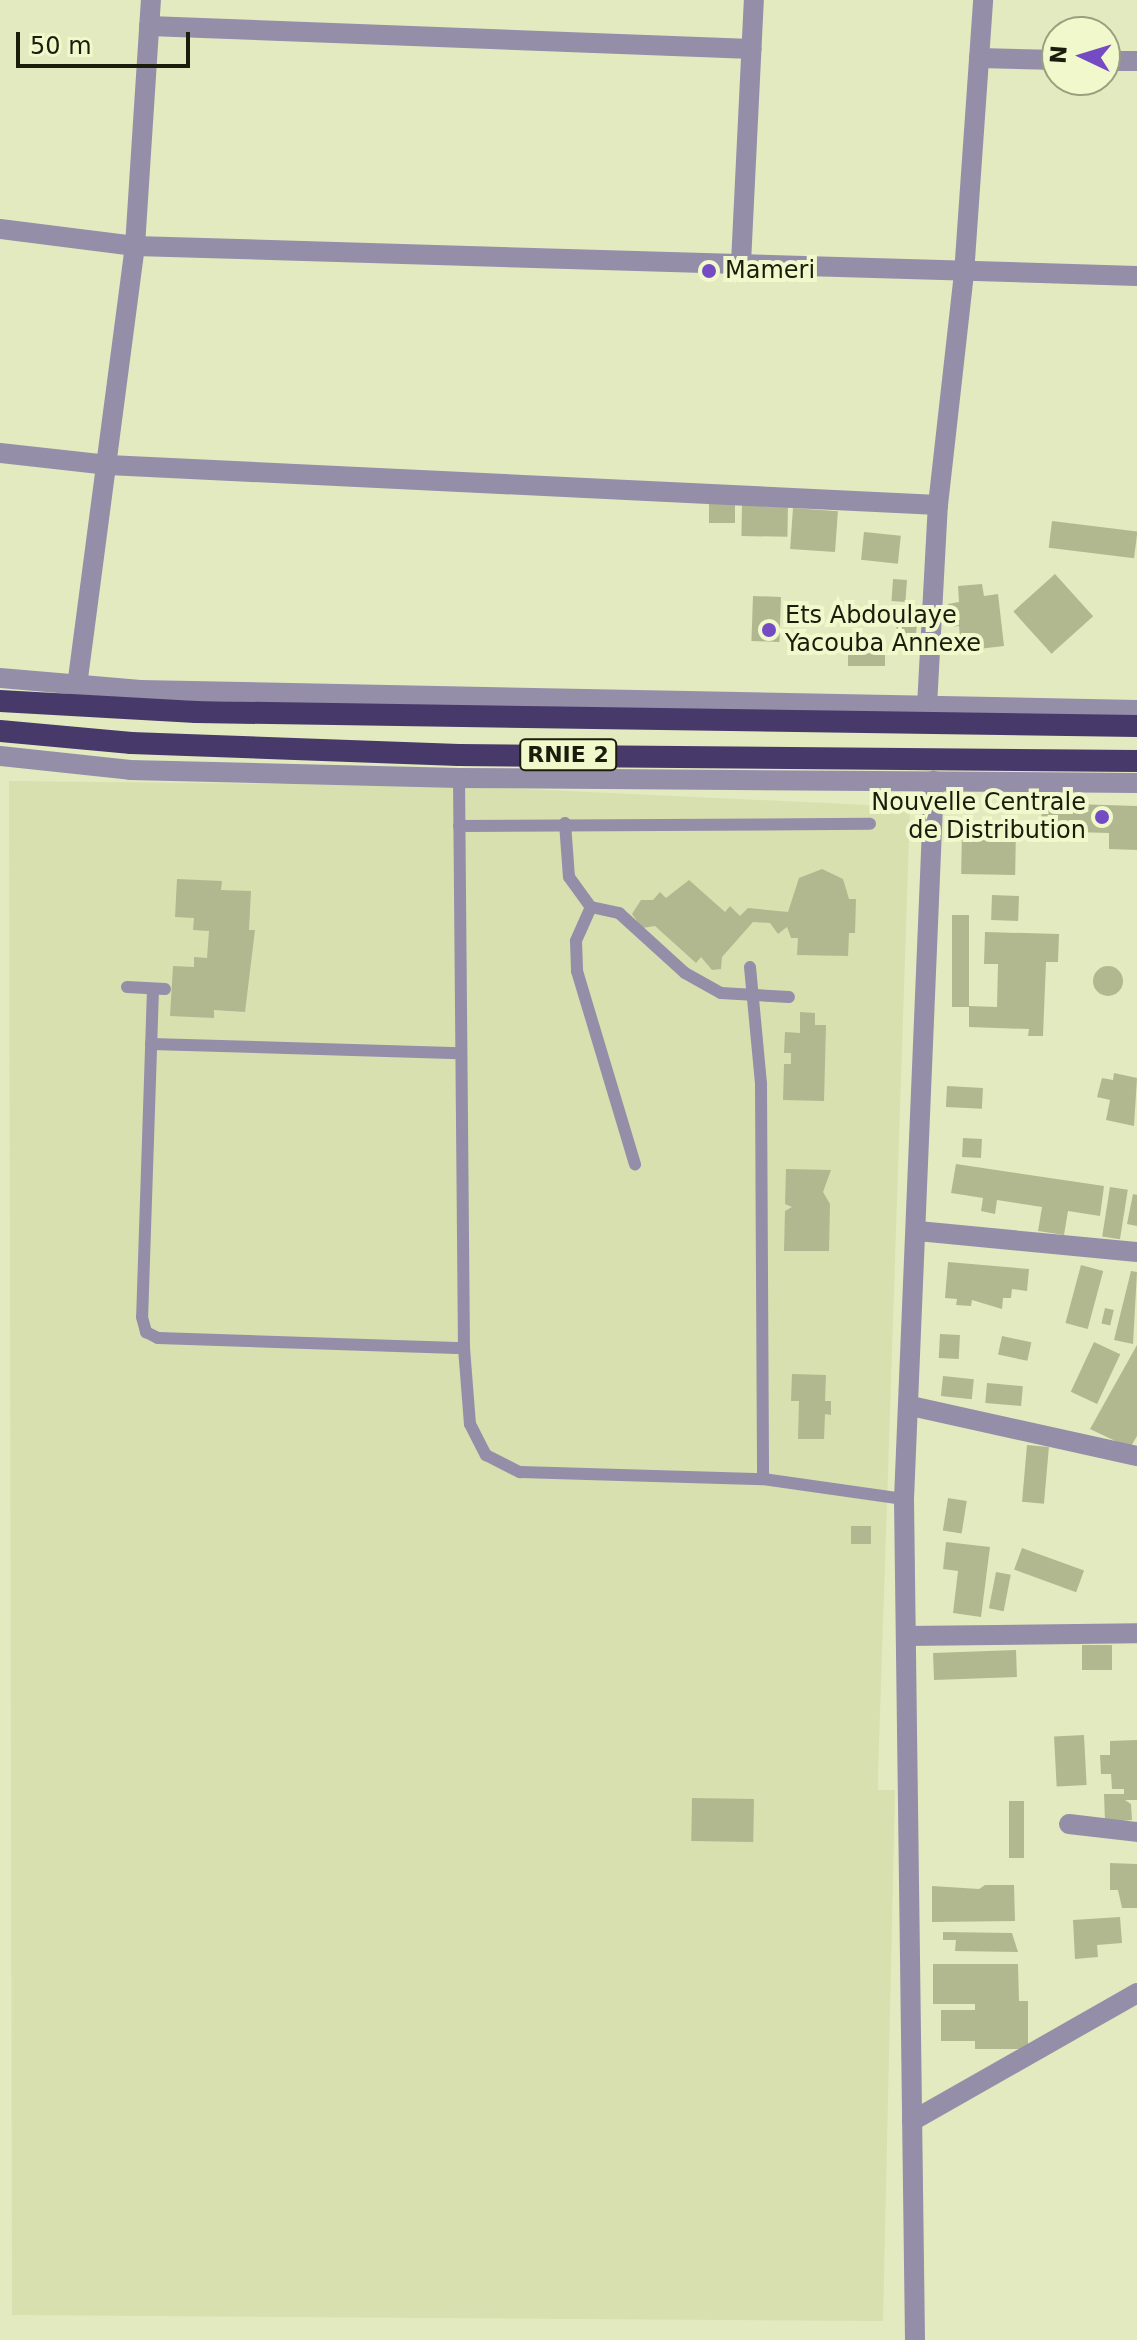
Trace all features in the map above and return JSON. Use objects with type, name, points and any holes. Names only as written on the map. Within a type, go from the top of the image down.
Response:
[{"type":"highway","name":"RNIE 2","points":[[0,701],[196,712],[1137,726]]},
{"type":"highway","name":"RNIE 2","points":[[0,731],[131,743],[459,755],[1137,761]]},
{"type":"street","points":[[77,686],[135,246],[151,0]]},
{"type":"street","points":[[741,263],[754,0]]},
{"type":"street","points":[[927,706],[938,505],[964,274],[983,0]]},
{"type":"street","points":[[149,26],[752,49]]},
{"type":"street","points":[[979,58],[1041,60]]},
{"type":"street","points":[[0,229],[135,246],[741,263],[964,274],[1137,276]]},
{"type":"street","points":[[0,453],[108,465],[938,505]]},
{"type":"street","points":[[0,678],[77,686],[1137,710]]},
{"type":"street","points":[[0,756],[130,770],[459,778],[1137,783]]},
{"type":"street","points":[[915,2340],[904,1499],[911,1406],[934,781]]},
{"type":"street","points":[[918,1231],[1137,1252]]},
{"type":"street","points":[[911,1406],[1137,1456]]},
{"type":"street","points":[[906,1636],[1137,1633]]},
{"type":"street","points":[[1069,1824],[1137,1832]]},
{"type":"street","points":[[912,2121],[1137,1993]]},
{"type":"lane","points":[[459,778],[464,1348],[470,1424],[486,1455],[520,1472],[763,1479],[904,1499]]},
{"type":"lane","points":[[459,826],[565,823],[870,824]]},
{"type":"lane","points":[[565,823],[569,877],[591,907],[619,913],[707,987],[751,997],[789,997]]},
{"type":"lane","points":[[591,907],[576,941],[577,971],[635,1164]]},
{"type":"lane","points":[[750,967],[761,1084],[763,1479]]},
{"type":"lane","points":[[127,987],[159,989],[151,1044],[142,1317],[146,1332],[158,1338],[464,1348]]},
{"type":"lane","points":[[151,1044],[460,1053]]},
{"type":"shaded area","points":[[9,781],[459,786],[910,807],[878,1774],[878,1790],[895,1790],[883,2321],[12,2315]]},
{"type":"building","points":[[709,503],[735,503],[735,523],[709,523]]},
{"type":"building","points":[[742,503],[788,504],[787,537],[741,536]]},
{"type":"building","points":[[793,508],[838,511],[835,552],[790,549]]},
{"type":"building","points":[[1052,521],[1137,531],[1134,558],[1049,548]]},
{"type":"building","points":[[864,532],[901,536],[898,564],[861,560]]},
{"type":"building","points":[[1055,574],[1093,616],[1052,654],[1013,611]]},
{"type":"building","points":[[893,579],[907,580],[905,602],[891,601]]},
{"type":"building","points":[[982,584],[984,596],[998,594],[1004,646],[961,651],[959,626],[950,627],[948,604],[959,602],[958,586]]},
{"type":"building","points":[[753,596],[781,597],[779,642],[751,641]]},
{"type":"building","points":[[897,623],[917,625],[915,641],[895,639]]},
{"type":"building","points":[[848,642],[885,642],[885,666],[848,666]]},
{"type":"building","points":[[1042,803],[1137,806],[1137,850],[1109,849],[1109,833],[1041,831]]},
{"type":"building","points":[[962,827],[1016,828],[1015,875],[961,874]]},
{"type":"building","points":[[822,869],[843,879],[849,899],[856,899],[855,933],[849,933],[848,956],[797,955],[798,938],[791,938],[787,927],[778,934],[770,923],[753,922],[722,957],[721,969],[712,970],[701,957],[696,963],[655,926],[642,928],[632,914],[641,900],[653,900],[660,892],[666,898],[689,880],[725,912],[730,906],[740,916],[748,908],[788,912],[799,878]]},
{"type":"building","points":[[177,879],[222,881],[221,890],[251,891],[249,930],[255,930],[245,1012],[214,1010],[214,1018],[170,1016],[173,966],[194,967],[194,957],[207,958],[209,931],[193,930],[194,918],[175,917]]},
{"type":"building","points":[[992,895],[1019,896],[1018,921],[991,920]]},
{"type":"building","points":[[952,915],[969,915],[969,1007],[952,1007]]},
{"type":"building","points":[[985,932],[1059,934],[1058,962],[1046,962],[1043,1036],[1028,1036],[1029,1029],[969,1027],[969,1006],[997,1007],[998,964],[984,964]]},
{"type":"building","points":[[1108,966],[1119,970],[1123,981],[1119,992],[1108,996],[1097,992],[1093,981],[1097,970]]},
{"type":"building","points":[[800,1012],[815,1013],[815,1025],[826,1025],[824,1101],[783,1100],[784,1064],[791,1064],[791,1053],[784,1053],[785,1032],[800,1033]]},
{"type":"building","points":[[1114,1073],[1137,1078],[1134,1126],[1106,1120],[1110,1100],[1097,1097],[1102,1078],[1113,1080]]},
{"type":"building","points":[[947,1086],[983,1088],[982,1109],[946,1107]]},
{"type":"building","points":[[963,1138],[982,1139],[981,1158],[962,1157]]},
{"type":"building","points":[[956,1164],[1104,1186],[1100,1216],[1068,1211],[1064,1235],[1038,1231],[1042,1207],[997,1200],[995,1214],[981,1211],[983,1198],[951,1193]]},
{"type":"building","points":[[786,1169],[831,1170],[823,1192],[830,1204],[829,1251],[784,1251],[785,1211],[792,1207],[785,1204]]},
{"type":"building","points":[[1110,1187],[1128,1190],[1120,1239],[1102,1236]]},
{"type":"building","points":[[1133,1194],[1137,1195],[1137,1226],[1127,1224]]},
{"type":"building","points":[[948,1262],[1029,1269],[1027,1291],[1012,1289],[1011,1298],[1003,1298],[1002,1309],[972,1300],[971,1306],[956,1305],[957,1299],[945,1298]]},
{"type":"building","points":[[1081,1265],[1103,1271],[1088,1329],[1065,1323]]},
{"type":"building","points":[[1131,1271],[1137,1272],[1133,1344],[1114,1340]]},
{"type":"building","points":[[1105,1308],[1114,1310],[1110,1326],[1101,1324]]},
{"type":"building","points":[[940,1334],[960,1335],[959,1359],[939,1358]]},
{"type":"building","points":[[1002,1336],[1031,1342],[1027,1361],[998,1355]]},
{"type":"building","points":[[1094,1342],[1120,1354],[1097,1404],[1071,1392]]},
{"type":"building","points":[[1137,1345],[1137,1436],[1130,1448],[1090,1429]]},
{"type":"building","points":[[792,1374],[826,1375],[825,1401],[831,1401],[831,1415],[825,1414],[824,1439],[798,1439],[799,1401],[791,1401]]},
{"type":"building","points":[[943,1376],[974,1379],[972,1399],[941,1396]]},
{"type":"building","points":[[987,1383],[1023,1386],[1021,1406],[985,1403]]},
{"type":"building","points":[[1027,1445],[1049,1447],[1044,1504],[1022,1502]]},
{"type":"building","points":[[948,1498],[967,1501],[962,1534],[943,1531]]},
{"type":"building","points":[[851,1526],[871,1526],[871,1544],[851,1544]]},
{"type":"building","points":[[946,1542],[990,1547],[981,1617],[953,1613],[958,1571],[943,1569]]},
{"type":"building","points":[[1022,1548],[1084,1571],[1076,1592],[1014,1570]]},
{"type":"building","points":[[996,1572],[1011,1575],[1004,1611],[989,1608]]},
{"type":"building","points":[[1082,1645],[1112,1645],[1112,1670],[1082,1670]]},
{"type":"building","points":[[1016,1650],[1017,1677],[934,1680],[933,1653]]},
{"type":"building","points":[[1084,1735],[1087,1785],[1057,1787],[1054,1737]]},
{"type":"building","points":[[1137,1740],[1137,1800],[1125,1800],[1131,1804],[1132,1820],[1105,1822],[1104,1794],[1124,1794],[1124,1789],[1112,1789],[1111,1774],[1101,1774],[1100,1755],[1110,1755],[1110,1741]]},
{"type":"building","points":[[692,1798],[754,1799],[753,1842],[691,1841]]},
{"type":"building","points":[[1009,1801],[1024,1801],[1024,1858],[1009,1858]]},
{"type":"building","points":[[1110,1863],[1137,1864],[1137,1908],[1122,1908],[1118,1890],[1110,1890]]},
{"type":"building","points":[[985,1885],[1014,1885],[1015,1921],[932,1922],[932,1886],[979,1889]]},
{"type":"building","points":[[1120,1917],[1122,1943],[1097,1945],[1098,1957],[1075,1959],[1073,1920]]},
{"type":"building","points":[[943,1932],[1012,1933],[1018,1952],[955,1951],[956,1940],[943,1940]]},
{"type":"building","points":[[933,1964],[1018,1964],[1019,2001],[1028,2001],[1028,2049],[975,2049],[975,2041],[941,2041],[941,2010],[975,2010],[975,2004],[933,2004]]},
{"type":"place","name":"Mameri","points":[[709,271]]},
{"type":"place","name":"Ets Abdoulaye Yacouba Annexe","points":[[769,630]]},
{"type":"place","name":"Nouvelle Centrale de Distribution","points":[[1102,817]]}]
